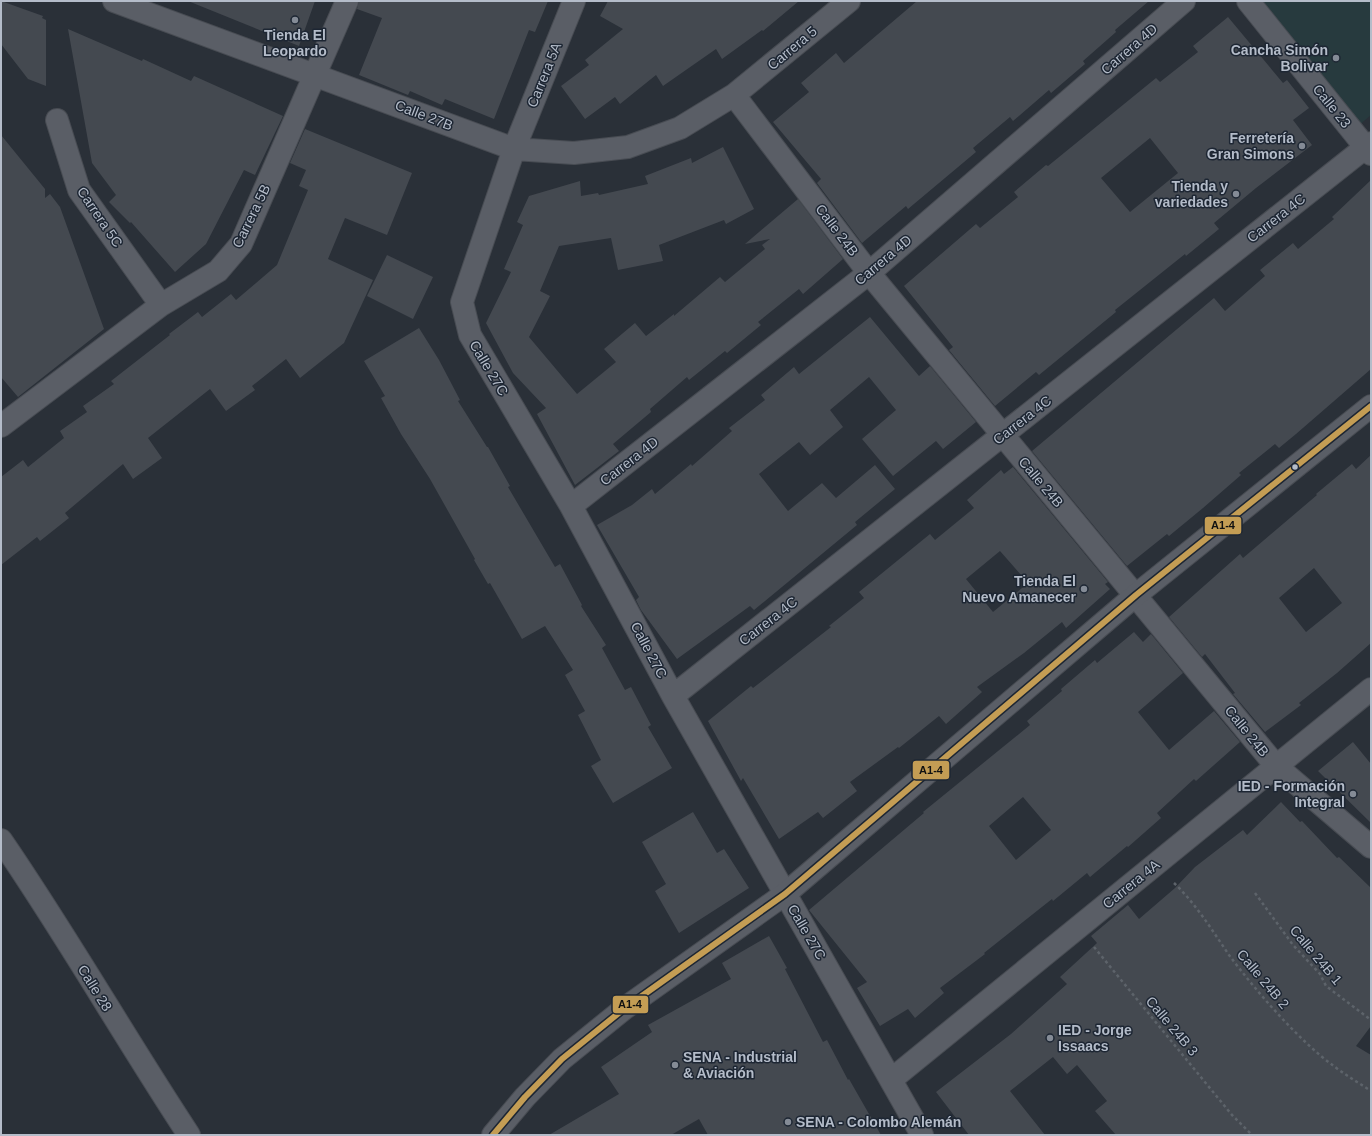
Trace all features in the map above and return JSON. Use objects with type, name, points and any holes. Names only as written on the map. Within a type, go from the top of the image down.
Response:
[{"type":"street","name":"Calle 27B","points":[[116,1],[514,149],[574,153],[628,147],[680,128],[734,95]]},
{"type":"street","name":"Carrera 5B","points":[[3,420],[161,305],[218,271],[241,244],[347,1]]},
{"type":"street","name":"Carrera 5A","points":[[514,149],[574,1]]},
{"type":"street","name":"Carrera 5","points":[[734,95],[849,1]]},
{"type":"street","name":"Carrera 4D","points":[[571,506],[869,273],[1184,1]]},
{"type":"street","name":"Calle 23","points":[[1248,1],[1369,148]]},
{"type":"street","name":"Calle 24B","points":[[734,95],[869,273],[1002,436],[1136,595],[1276,766],[1371,847]]},
{"type":"street","name":"Carrera 5C","points":[[56,120],[79,190],[161,305]]},
{"type":"street","name":"Carrera 4C","points":[[673,696],[1369,148]]},
{"type":"street","name":"Calle 27C","points":[[514,149],[462,302],[470,335],[571,506],[673,696],[892,1079],[922,1135]]},
{"type":"street","points":[[493,1135],[525,1096],[562,1059],[625,1008],[785,894],[1136,595],[1371,406]]},
{"type":"street","name":"Carrera 4A","points":[[892,1079],[1371,689]]},
{"type":"street","name":"Calle 28","points":[[1,840],[30,882],[144,1066],[189,1135]]},
{"type":"path","name":"Calle 24B 2","points":[[1155,865],[1176,884],[1200,913],[1251,982],[1284,1018],[1335,1067],[1371,1091]]},
{"type":"path","name":"Calle 24B 1","points":[[1255,893],[1292,945],[1320,974],[1326,986],[1371,1020]]},
{"type":"path","name":"Calle 24B 3","points":[[1078,928],[1232,1115],[1252,1135]]},
{"type":"green space","name":"Cancha Simón Bolivar","points":[[1255,1],[1371,1],[1371,115],[1357,127]]},
{"type":"building","points":[[1,1],[43,16],[42,18],[46,20],[46,86],[28,79],[1,44]]},
{"type":"building","points":[[188,1],[315,1],[299,46]]},
{"type":"building","points":[[359,1],[548,1],[535,32],[529,30],[494,119],[445,99],[442,105],[410,91],[408,95],[359,75],[382,18],[357,9]]},
{"type":"building","points":[[608,1],[799,1],[763,31],[762,30],[722,59],[716,49],[663,86],[656,75],[620,104],[615,97],[585,119],[561,86],[589,65],[585,60],[623,29],[600,16]]},
{"type":"building","points":[[917,1],[1149,1],[1115,30],[1116,32],[1083,61],[1085,64],[1051,93],[1049,90],[1013,121],[1010,117],[973,148],[976,152],[908,209],[906,206],[862,243],[817,183],[821,179],[773,122],[809,92],[801,83],[836,53],[844,63]]},
{"type":"building","points":[[1228,17],[1283,83],[1287,80],[1309,108],[1293,120],[1312,145],[1256,188],[1214,223],[1219,229],[1115,310],[1116,312],[1039,375],[1036,372],[995,406],[949,350],[953,347],[904,286],[976,224],[980,228],[1018,197],[1014,192],[1046,165],[1048,166],[1156,78],[1160,82],[1198,52],[1193,46]],"holes":[[[1150,138],[1178,173],[1130,212],[1101,178]]]},
{"type":"building","points":[[68,29],[142,61],[143,59],[191,81],[194,76],[283,116],[255,175],[244,170],[206,244],[175,272],[131,222],[130,223],[109,202],[116,195],[92,163]]},
{"type":"building","points":[[305,129],[412,173],[387,235],[345,218],[328,259],[373,280],[344,343],[300,378],[286,359],[252,386],[255,390],[226,411],[210,389],[148,438],[162,458],[133,479],[123,464],[65,513],[69,518],[40,541],[37,537],[1,565],[1,477],[23,460],[28,467],[64,438],[60,431],[87,412],[83,406],[114,384],[111,381],[170,335],[169,334],[198,312],[202,317],[231,294],[236,300],[277,265],[308,190],[299,186],[306,170],[290,163]]},
{"type":"building","points":[[1,135],[45,189],[45,198],[50,194],[60,207],[104,329],[18,397],[1,377]]},
{"type":"building","points":[[723,147],[754,209],[726,224],[724,220],[659,245],[663,261],[618,270],[611,238],[559,246],[540,291],[550,296],[529,337],[577,394],[616,362],[604,349],[635,323],[646,336],[674,314],[674,316],[720,277],[725,282],[765,249],[762,245],[770,239],[745,244],[798,199],[843,259],[803,294],[799,289],[758,322],[761,325],[727,353],[725,351],[689,380],[687,377],[650,409],[651,412],[613,444],[619,451],[575,485],[537,414],[546,408],[513,373],[486,323],[511,272],[504,269],[523,225],[517,222],[529,196],[580,181],[581,196],[598,193],[599,195],[648,184],[645,176],[691,158],[692,163]]},
{"type":"building","points":[[1371,180],[1371,369],[1279,448],[1275,444],[1239,473],[1241,475],[1203,508],[1169,536],[1167,534],[1127,566],[1032,451],[1214,298],[1225,311],[1265,276],[1260,270],[1293,243],[1298,249],[1334,219],[1332,217]]},
{"type":"building","points":[[387,255],[433,277],[413,319],[367,296]]},
{"type":"building","points":[[870,317],[919,376],[930,366],[976,422],[943,449],[936,441],[893,476],[862,439],[896,410],[869,377],[830,410],[843,427],[810,455],[799,442],[759,474],[788,511],[822,483],[836,498],[875,465],[895,489],[855,522],[857,525],[754,610],[750,606],[677,659],[641,610],[636,600],[639,597],[597,525],[632,505],[652,489],[655,494],[691,464],[692,466],[732,431],[729,428],[765,400],[761,395],[794,367],[799,374]]},
{"type":"building","points":[[419,328],[439,360],[460,400],[458,401],[488,447],[510,486],[508,487],[555,567],[560,564],[582,605],[581,606],[606,645],[602,648],[625,690],[631,687],[651,725],[648,727],[672,768],[613,803],[591,766],[601,760],[578,715],[585,711],[565,675],[573,670],[545,626],[522,639],[490,583],[488,584],[474,560],[475,559],[430,479],[401,434],[381,398],[385,396],[364,361]]},
{"type":"building","points":[[1371,455],[1371,643],[1337,673],[1299,703],[1301,705],[1265,732],[1233,694],[1235,693],[1205,654],[1202,657],[1169,617],[1240,554],[1243,558],[1352,464],[1356,469]],"holes":[[[1314,568],[1342,603],[1306,632],[1279,598]]]},
{"type":"building","points":[[1013,467],[1108,582],[1105,584],[1110,589],[1066,628],[1062,622],[1024,653],[977,687],[982,692],[946,724],[939,716],[899,748],[898,747],[850,782],[857,791],[823,818],[818,812],[779,839],[743,778],[741,781],[708,721],[751,686],[753,688],[831,627],[829,626],[864,598],[859,592],[930,534],[935,540],[974,508],[967,500],[1001,470],[1004,474]],"holes":[[[1000,551],[1028,583],[993,612],[966,579]]]},
{"type":"building","points":[[1134,632],[1143,642],[1151,634],[1183,673],[1138,712],[1169,750],[1214,711],[1240,742],[1196,781],[1194,779],[1157,813],[1161,818],[1128,847],[1127,846],[1090,877],[1087,873],[1053,901],[1052,899],[984,953],[985,954],[940,988],[944,993],[915,1018],[908,1009],[880,1026],[857,988],[867,982],[809,910],[924,813],[923,812],[1030,725],[1027,721],[1062,691],[1061,689],[1095,660],[1097,663]],"holes":[[[1023,797],[1051,830],[1016,860],[989,826]]]},
{"type":"building","points":[[1353,742],[1371,764],[1371,823],[1318,771]]},
{"type":"building","points":[[1281,802],[1300,822],[1302,821],[1337,858],[1339,857],[1371,888],[1371,1026],[1356,1046],[1371,1055],[1371,1135],[1116,1135],[1095,1111],[1107,1101],[1077,1065],[1067,1074],[1053,1057],[1010,1091],[1045,1135],[969,1135],[936,1092],[1011,1034],[1067,984],[1060,977],[1097,943],[1091,936],[1128,905],[1139,919],[1175,888],[1195,867],[1243,830],[1247,835]]},
{"type":"building","points":[[693,812],[717,853],[724,849],[749,888],[679,933],[655,891],[666,884],[642,842]]},
{"type":"building","points":[[769,936],[787,968],[785,969],[823,1042],[827,1040],[848,1080],[849,1079],[881,1135],[708,1135],[699,1119],[671,1135],[549,1135],[619,1094],[601,1067],[652,1032],[648,1025],[731,979],[722,963]]},
{"type":"transit line","name":"A1-4","points":[[493,1135],[525,1097],[562,1059],[625,1008],[785,894],[1136,595],[1371,406]]},
{"type":"place","name":"Tienda El Leopardo","points":[[295,20]]},
{"type":"place","name":"Cancha Simón Bolivar","points":[[1336,58]]},
{"type":"place","name":"Ferretería Gran Simons","points":[[1302,146]]},
{"type":"place","name":"Tienda y variedades","points":[[1236,194]]},
{"type":"place","name":"Tienda El Nuevo Amanecer","points":[[1084,589]]},
{"type":"place","name":"IED - Formación Integral","points":[[1353,794]]},
{"type":"place","name":"IED - Jorge Issaacs","points":[[1050,1038]]},
{"type":"place","name":"SENA - Industrial & Aviación","points":[[675,1065]]},
{"type":"place","name":"SENA - Colombo Alemán","points":[[788,1122]]}]
